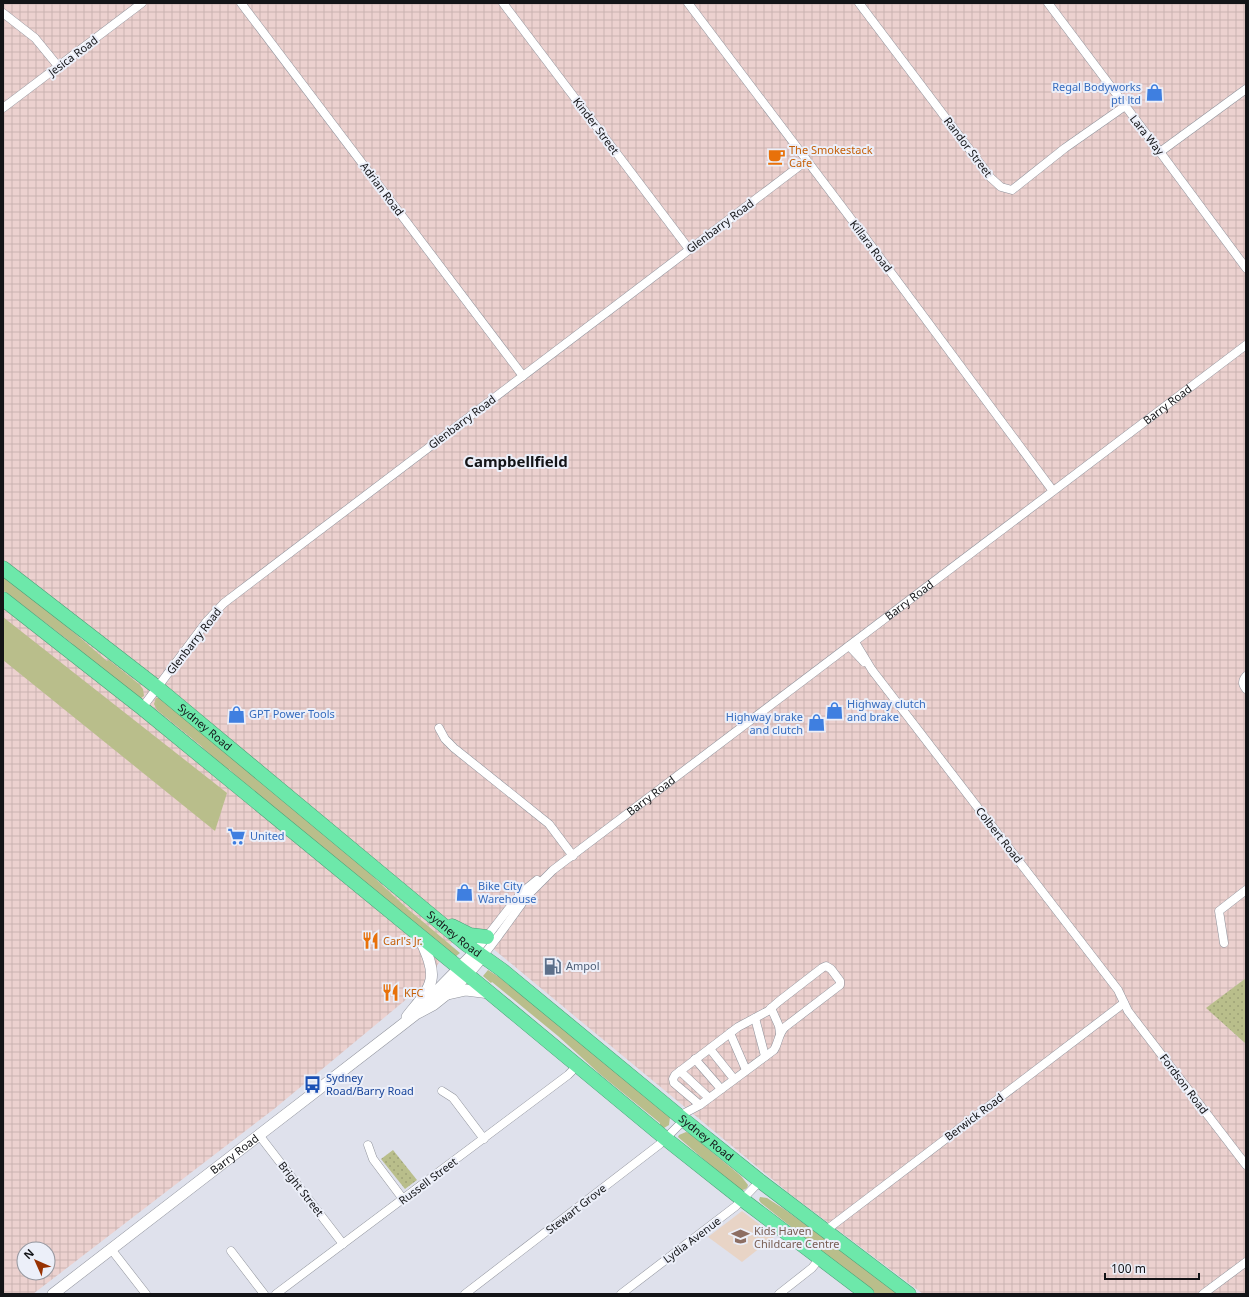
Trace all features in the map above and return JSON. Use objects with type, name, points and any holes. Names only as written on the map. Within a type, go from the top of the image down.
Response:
[{"type":"highway","name":"Sydney Road","points":[[3,568],[158,688],[435,919],[502,970],[681,1118],[760,1181],[909,1294]]},
{"type":"highway","points":[[3,599],[142,708],[464,971],[666,1139],[743,1200],[867,1294]]},
{"type":"highway","points":[[435,919],[470,935],[487,937]]},
{"type":"main road","points":[[398,1028],[425,993],[431,981],[430,965],[418,934]]},
{"type":"main road","name":"Barry Road","points":[[416,1014],[433,1005],[446,994],[479,954]]},
{"type":"main road","name":"Barry Road","points":[[53,1294],[416,1014],[464,971]]},
{"type":"main road","points":[[446,994],[466,990],[491,994]]},
{"type":"street","name":"Jesica Road","points":[[3,108],[142,3]]},
{"type":"street","name":"Adrian Road","points":[[241,3],[523,376]]},
{"type":"street","name":"Kinder Street","points":[[503,3],[689,249]]},
{"type":"street","name":"Killara Road","points":[[688,3],[864,236],[1053,491]]},
{"type":"street","name":"Randor Street","points":[[859,3],[991,178],[1001,187],[1012,190],[1065,148],[1125,106]]},
{"type":"street","name":"Lara Way","points":[[1048,3],[1246,268]]},
{"type":"street","points":[[3,13],[35,38],[58,66]]},
{"type":"street","points":[[1160,152],[1246,89]]},
{"type":"street","name":"Glenbarry Road","points":[[142,708],[207,621],[221,606],[806,161]]},
{"type":"street","name":"Barry Road","points":[[479,954],[487,937],[521,893],[538,879],[573,856],[1246,345]]},
{"type":"street","name":"Colbert Road","points":[[852,644],[1118,990],[1124,1003]]},
{"type":"street","points":[[1246,676],[1243,684],[1246,689]]},
{"type":"street","points":[[439,728],[445,739],[454,748],[548,824],[573,856]]},
{"type":"street","name":"Barry Road","points":[[479,954],[528,895],[553,870]]},
{"type":"street","points":[[1224,943],[1218,911],[1246,890]]},
{"type":"street","points":[[700,1105],[673,1081],[673,1077],[730,1033],[772,1008],[824,967],[829,967],[840,981],[840,985],[789,1023],[780,1033]]},
{"type":"street","name":"Fordson Road","points":[[1124,1003],[1128,1011],[1246,1165]]},
{"type":"street","name":"Berwick Road","points":[[825,1231],[1124,1003]]},
{"type":"street","points":[[772,1008],[780,1033]]},
{"type":"street","points":[[755,1018],[765,1056]]},
{"type":"street","points":[[730,1033],[746,1070]]},
{"type":"street","name":"Stewart Grove","points":[[465,1294],[666,1139],[681,1118],[775,1048],[780,1033]]},
{"type":"street","points":[[710,1049],[734,1079]]},
{"type":"street","points":[[695,1059],[721,1089]]},
{"type":"street","name":"Russell Street","points":[[276,1294],[484,1139],[568,1075],[578,1065]]},
{"type":"street","points":[[680,1071],[709,1098]]},
{"type":"street","points":[[442,1091],[453,1098],[484,1139]]},
{"type":"street","name":"Bright Street","points":[[259,1135],[343,1244]]},
{"type":"street","points":[[368,1145],[373,1159],[404,1199]]},
{"type":"street","name":"Lydia Avenue","points":[[621,1294],[743,1200],[760,1181]]},
{"type":"street","points":[[111,1250],[146,1294]]},
{"type":"street","points":[[231,1251],[264,1294]]},
{"type":"street","points":[[779,1294],[812,1268],[820,1258]]},
{"type":"street","points":[[1203,1294],[1246,1262]]},
{"type":"shaded area","points":[[3,3],[1246,3],[1246,978],[1207,1008],[1246,1044],[1246,1294],[923,1294],[790,1194],[464,923],[426,983],[274,1109],[56,1276],[56,1241],[16,1241],[16,1281],[50,1281],[33,1294],[3,1294]]},
{"type":"shaded area","name":"Kids Haven Childcare Centre","points":[[742,1211],[775,1236],[742,1262],[708,1237]]},
{"type":"green space","points":[[3,576],[56,617],[107,661],[109,660],[139,684],[143,689],[144,696],[139,698],[72,646],[73,644],[3,590]]},
{"type":"green space","points":[[3,617],[227,793],[215,831],[3,660]]},
{"type":"green space","points":[[156,698],[160,698],[354,859],[409,910],[460,953],[455,957],[248,787],[229,769],[227,770],[200,745],[157,710],[154,704]]},
{"type":"green space","points":[[488,970],[499,977],[587,1047],[670,1117],[669,1125],[664,1128],[660,1126],[660,1123],[601,1075],[558,1036],[492,982],[491,983],[483,976]]},
{"type":"green space","points":[[1246,978],[1246,1044],[1206,1008]]},
{"type":"green space","points":[[686,1132],[741,1176],[748,1185],[747,1188],[739,1190],[678,1137]]},
{"type":"green space","points":[[393,1150],[417,1180],[405,1189],[381,1159]]},
{"type":"green space","points":[[760,1197],[767,1198],[784,1209],[901,1294],[876,1294],[761,1203],[759,1200]]},
{"type":"place","name":"Regal Bodyworks ptl ltd","points":[[1154,93]]},
{"type":"place","name":"The Smokestack Cafe","points":[[776,156]]},
{"type":"place","name":"Highway clutch and brake","points":[[834,710]]},
{"type":"place","name":"GPT Power Tools","points":[[236,714]]},
{"type":"place","name":"Highway brake and clutch","points":[[816,723]]},
{"type":"place","name":"United","points":[[237,836]]},
{"type":"place","name":"Bike City Warehouse","points":[[465,892]]},
{"type":"place","name":"Carl's Jr.","points":[[370,941]]},
{"type":"place","name":"Ampol","points":[[553,966]]},
{"type":"place","name":"KFC","points":[[391,993]]},
{"type":"place","name":"Sydney Road/Barry Road","points":[[313,1084]]},
{"type":"place","name":"Kids Haven Childcare Centre","points":[[741,1237]]},
{"type":"district","name":"Campbellfield","points":[[516,462]]}]
